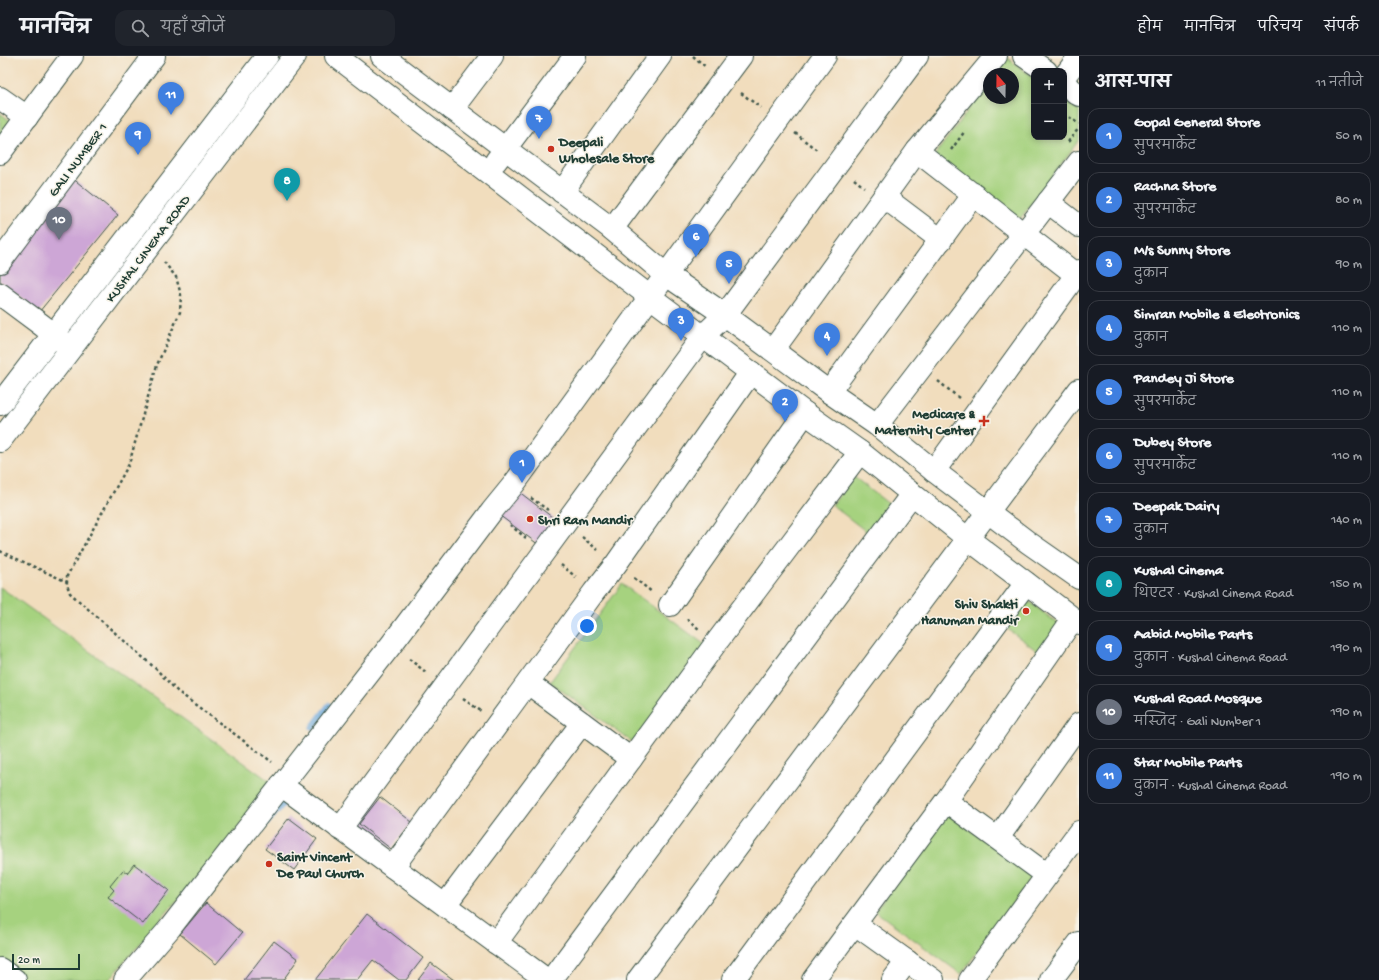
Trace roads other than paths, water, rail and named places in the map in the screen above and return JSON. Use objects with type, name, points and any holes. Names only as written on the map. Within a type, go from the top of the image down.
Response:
[{"type":"street","points":[[0,153],[72,56]]},
{"type":"street","name":"GALI NUMBER 1","points":[[0,262],[154,56]]},
{"type":"street","name":"KUSHAL CINEMA ROAD","points":[[0,404],[267,56]]},
{"type":"street","name":"KUSHAL CINEMA ROAD","points":[[0,441],[295,56]]},
{"type":"street","points":[[336,56],[649,296],[860,452],[967,538],[1076,621],[946,801],[813,980]]},
{"type":"street","points":[[452,109],[492,56]]},
{"type":"street","points":[[487,172],[575,56]]},
{"type":"street","points":[[562,192],[660,56]]},
{"type":"street","points":[[612,229],[741,56]]},
{"type":"street","points":[[125,980],[170,928],[391,645],[514,484],[649,296],[825,56]]},
{"type":"street","points":[[340,829],[703,336],[725,315],[917,56]]},
{"type":"street","points":[[1024,56],[1042,68]]},
{"type":"street","points":[[1067,73],[1079,57]]},
{"type":"street","points":[[773,350],[917,151],[987,59]]},
{"type":"street","points":[[397,60],[452,109],[612,229],[665,274],[725,315],[828,392],[877,425],[934,471],[1029,543],[1077,573]]},
{"type":"street","points":[[1067,86],[1079,95]]},
{"type":"street","points":[[0,98],[27,117]]},
{"type":"street","points":[[917,151],[1078,274],[934,471]]},
{"type":"street","points":[[877,425],[1048,202],[1072,154]]},
{"type":"street","points":[[828,392],[974,194]]},
{"type":"street","points":[[884,197],[941,240]]},
{"type":"street","points":[[1048,202],[1079,226]]},
{"type":"street","points":[[102,271],[120,284]]},
{"type":"street","points":[[0,294],[54,334],[70,349]]},
{"type":"street","points":[[393,867],[616,564],[751,372]]},
{"type":"street","points":[[638,980],[1079,390]]},
{"type":"street","points":[[670,605],[805,412]]},
{"type":"street","points":[[496,943],[630,759],[860,452]]},
{"type":"street","points":[[551,980],[912,494]]},
{"type":"street","points":[[733,980],[1026,583]]},
{"type":"street","points":[[528,683],[630,759]]},
{"type":"street","points":[[445,905],[582,723]]},
{"type":"street","points":[[998,838],[1079,724]]},
{"type":"street","points":[[285,780],[340,829],[547,980]]},
{"type":"street","points":[[946,801],[1047,875]]},
{"type":"street","points":[[970,980],[1079,832]]},
{"type":"street","points":[[855,924],[933,980]]},
{"type":"street","points":[[1051,980],[1079,943]]},
{"type":"street","points":[[894,980],[907,961]]},
{"type":"street","points":[[0,969],[15,980]]},
{"type":"waterway","points":[[313,727],[329,706]]},
{"type":"waterway","points":[[260,830],[285,801]]},
{"type":"place","name":"Star Mobile Parts","points":[[171,115]]},
{"type":"place","name":"Deepak Dairy","points":[[539,139]]},
{"type":"place","name":"Deepali Wholesale Store","points":[[551,149]]},
{"type":"place","name":"Aabid Mobile Parts","points":[[138,155]]},
{"type":"place","name":"Kushal Cinema","points":[[287,201]]},
{"type":"place","name":"Kushal Road Mosque","points":[[59,240]]},
{"type":"place","name":"Dubey Store","points":[[696,257]]},
{"type":"place","name":"Pandey Ji Store","points":[[729,284]]},
{"type":"place","name":"M/s Sunny Store","points":[[681,341]]},
{"type":"place","name":"Simran Mobile & Electronics","points":[[827,356]]},
{"type":"place","name":"Medicare & Maternity Center","points":[[984,421]]},
{"type":"place","name":"Rachna Store","points":[[785,422]]},
{"type":"place","name":"Gopal General Store","points":[[522,483]]},
{"type":"place","name":"Shri Ram Mandir","points":[[530,519]]},
{"type":"place","name":"Shiv Shakti Hanuman Mandir","points":[[1026,611]]},
{"type":"place","name":"Saint Vincent De Paul Church","points":[[269,864]]}]
